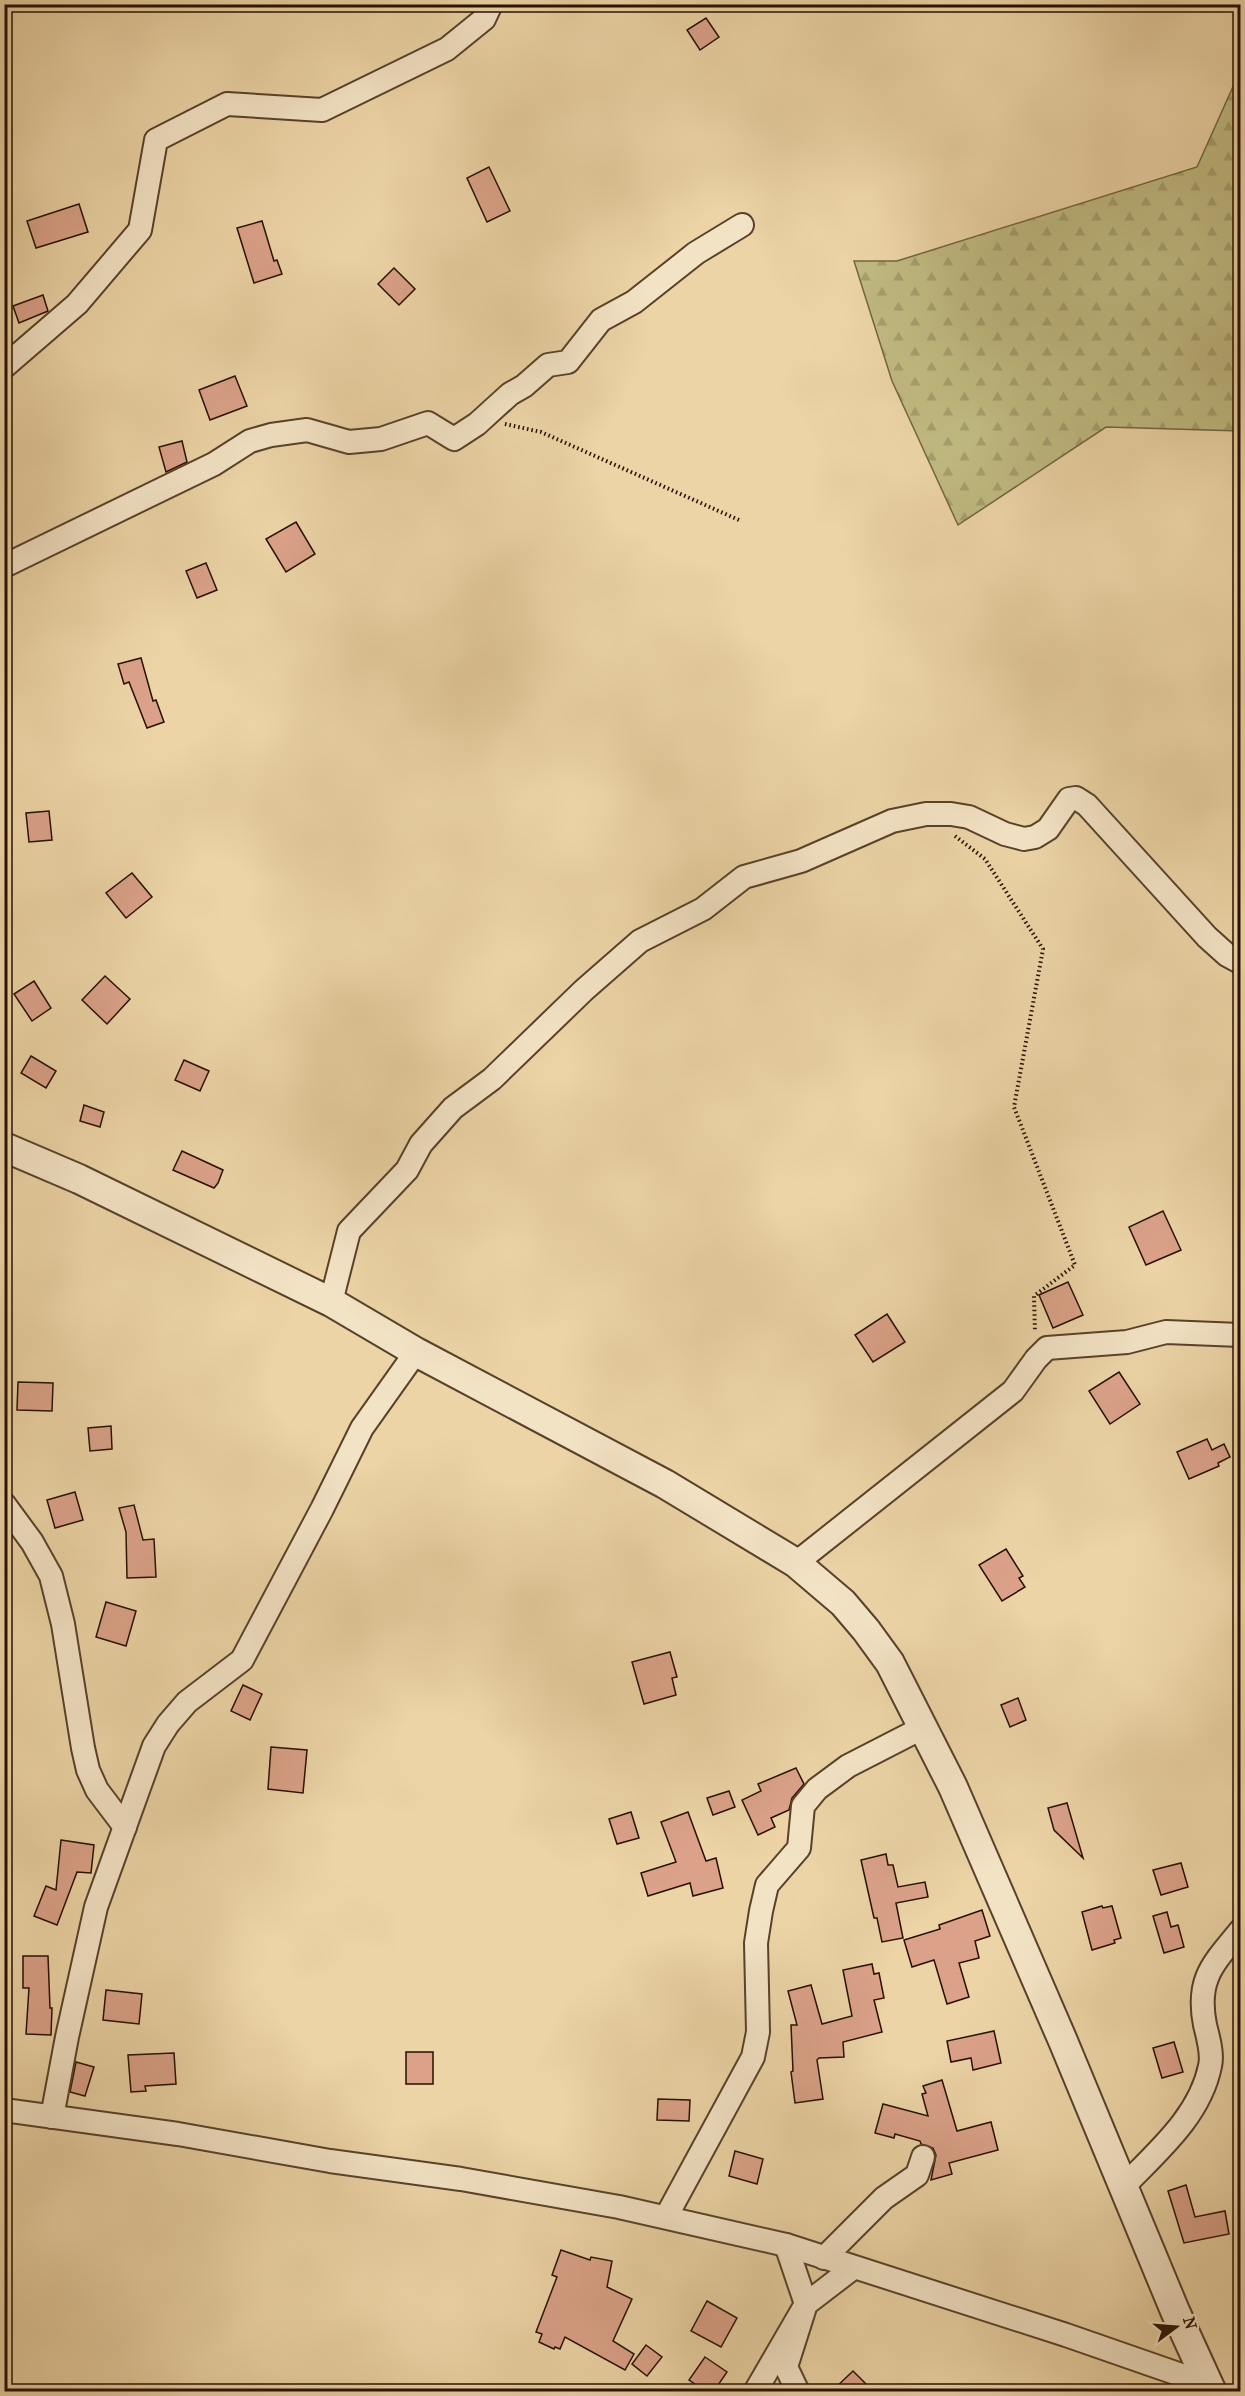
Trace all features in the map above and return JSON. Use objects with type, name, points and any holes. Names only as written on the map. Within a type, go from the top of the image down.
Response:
[{"type":"street","points":[[4,367],[77,304],[140,230],[156,140],[227,104],[322,110],[447,50],[484,19],[491,4]]},
{"type":"street","points":[[4,566],[214,464],[250,441],[307,430],[349,442],[381,439],[428,423],[454,439],[548,365],[568,362],[601,320],[634,302],[696,253],[742,225]]},
{"type":"street","points":[[331,1302],[349,1231],[407,1170],[421,1144],[453,1108],[492,1079],[584,990],[640,941],[703,909],[744,877],[801,861],[892,821],[926,814],[969,817],[1005,834],[1024,839],[1035,837],[1048,829],[1069,799],[1076,798],[1087,805],[1207,937],[1227,955],[1240,962]]},
{"type":"street","points":[[4,1147],[79,1179],[331,1302],[416,1352],[664,1484],[796,1563],[843,1603],[890,1663],[924,1727],[989,1867],[1210,2388]]},
{"type":"street","points":[[796,1563],[1013,1390],[1047,1348],[1127,1342],[1166,1332],[1240,1335]]},
{"type":"street","points":[[52,2117],[96,1907],[154,1746],[187,1701],[242,1660],[362,1428],[416,1352]]},
{"type":"street","points":[[4,1504],[32,1542],[51,1576],[63,1624],[82,1748],[88,1770],[97,1790],[125,1827]]},
{"type":"street","points":[[666,2217],[753,2057],[758,2032],[756,1943],[761,1911],[767,1885],[799,1848],[803,1806],[817,1789],[848,1766],[924,1727]]},
{"type":"street","points":[[1123,2187],[1180,2127],[1203,2090],[1211,2063],[1201,2006],[1203,1983],[1217,1959],[1240,1931]]},
{"type":"street","points":[[4,2110],[178,2134],[330,2161],[461,2179],[666,2217],[786,2245],[1066,2334],[1210,2388]]},
{"type":"street","points":[[824,2258],[884,2198],[917,2175],[923,2157]]},
{"type":"street","points":[[786,2245],[806,2304],[786,2367],[798,2391]]},
{"type":"street","points":[[755,2391],[806,2304],[853,2268]]},
{"type":"path","points":[[496,422],[541,432],[739,520]]},
{"type":"path","points":[[926,814],[985,859],[1043,949],[1014,1107],[1075,1265],[1034,1296],[1036,1359]]},
{"type":"green space","points":[[1240,71],[1240,431],[1106,427],[958,525],[892,381],[854,261],[897,261],[1197,167]]},
{"type":"building","points":[[706,18],[719,37],[700,50],[687,30]]},
{"type":"building","points":[[489,167],[510,211],[487,222],[467,178]]},
{"type":"building","points":[[79,204],[88,232],[36,248],[27,221]]},
{"type":"building","points":[[262,221],[274,261],[277,260],[282,274],[254,283],[237,228]]},
{"type":"building","points":[[394,268],[415,289],[399,305],[378,284]]},
{"type":"building","points":[[43,295],[48,311],[19,323],[13,306]]},
{"type":"building","points":[[235,376],[247,406],[210,420],[199,390]]},
{"type":"building","points":[[182,441],[187,462],[166,472],[159,447]]},
{"type":"building","points":[[296,522],[315,554],[286,572],[266,539]]},
{"type":"building","points":[[206,563],[217,590],[197,598],[186,571]]},
{"type":"building","points":[[141,658],[153,701],[156,700],[164,722],[147,728],[129,682],[124,684],[118,664]]},
{"type":"building","points":[[49,811],[52,840],[29,842],[26,813]]},
{"type":"building","points":[[132,873],[152,897],[126,918],[106,893]]},
{"type":"building","points":[[105,976],[130,999],[107,1024],[82,1000]]},
{"type":"building","points":[[34,981],[51,1008],[32,1021],[14,994]]},
{"type":"building","points":[[31,1056],[56,1071],[46,1088],[21,1073]]},
{"type":"building","points":[[184,1060],[209,1071],[200,1091],[175,1080]]},
{"type":"building","points":[[84,1105],[104,1112],[100,1127],[80,1121]]},
{"type":"building","points":[[182,1151],[223,1170],[214,1188],[173,1170]]},
{"type":"building","points":[[1163,1211],[1181,1250],[1146,1265],[1129,1227]]},
{"type":"building","points":[[1068,1282],[1083,1315],[1053,1328],[1039,1295]]},
{"type":"building","points":[[887,1314],[905,1342],[873,1362],[855,1335]]},
{"type":"building","points":[[1119,1372],[1140,1404],[1110,1424],[1089,1391]]},
{"type":"building","points":[[18,1382],[53,1383],[52,1411],[17,1410]]},
{"type":"building","points":[[111,1426],[112,1449],[90,1451],[88,1428]]},
{"type":"building","points":[[1207,1439],[1212,1450],[1224,1444],[1230,1457],[1218,1463],[1219,1466],[1189,1479],[1177,1452]]},
{"type":"building","points":[[75,1492],[83,1520],[55,1528],[47,1500]]},
{"type":"building","points":[[134,1505],[143,1540],[154,1539],[156,1577],[127,1578],[126,1532],[119,1508]]},
{"type":"building","points":[[1006,1549],[1023,1576],[1019,1578],[1025,1587],[1002,1601],[979,1565]]},
{"type":"building","points":[[106,1602],[136,1611],[126,1646],[96,1637]]},
{"type":"building","points":[[670,1652],[677,1677],[672,1678],[676,1695],[644,1704],[632,1662]]},
{"type":"building","points":[[243,1685],[262,1694],[250,1720],[231,1711]]},
{"type":"building","points":[[1018,1698],[1026,1720],[1010,1727],[1001,1705]]},
{"type":"building","points":[[271,1747],[307,1750],[303,1793],[268,1789]]},
{"type":"building","points":[[796,1768],[804,1784],[792,1798],[789,1810],[771,1818],[775,1827],[758,1835],[742,1800],[761,1791],[758,1784]]},
{"type":"building","points":[[729,1791],[735,1807],[713,1815],[707,1798]]},
{"type":"building","points":[[1067,1803],[1083,1858],[1054,1830],[1048,1808]]},
{"type":"building","points":[[631,1812],[639,1838],[617,1844],[609,1819]]},
{"type":"building","points":[[688,1812],[706,1861],[716,1858],[723,1888],[693,1896],[690,1883],[648,1896],[641,1873],[676,1862],[661,1822]]},
{"type":"building","points":[[61,1840],[94,1845],[91,1873],[77,1872],[57,1925],[34,1916],[46,1886],[56,1890]]},
{"type":"building","points":[[886,1854],[888,1865],[893,1865],[898,1887],[925,1882],[928,1897],[896,1903],[903,1938],[882,1942],[861,1860]]},
{"type":"building","points":[[1181,1863],[1188,1887],[1161,1895],[1153,1870]]},
{"type":"building","points":[[1102,1906],[1103,1908],[1112,1906],[1121,1938],[1114,1940],[1115,1943],[1092,1950],[1082,1912]]},
{"type":"building","points":[[982,1910],[990,1936],[975,1941],[979,1958],[959,1963],[969,1997],[947,2004],[934,1960],[912,1967],[904,1940],[940,1929],[939,1925]]},
{"type":"building","points":[[1167,1912],[1171,1927],[1178,1925],[1184,1947],[1164,1953],[1153,1916]]},
{"type":"building","points":[[23,1956],[48,1956],[50,2008],[52,2008],[51,2035],[26,2034],[29,1988],[23,1988]]},
{"type":"building","points":[[872,1964],[874,1974],[879,1973],[884,1998],[874,2000],[882,2032],[843,2042],[844,2057],[819,2058],[817,2060],[823,2099],[795,2103],[791,2072],[793,2071],[791,2025],[797,2025],[788,1991],[811,1985],[822,2024],[852,2016],[843,1970]]},
{"type":"building","points":[[106,1990],[142,1994],[139,2024],[103,2020]]},
{"type":"building","points":[[994,2031],[1001,2063],[973,2070],[971,2058],[951,2062],[947,2041]]},
{"type":"building","points":[[1174,2042],[1183,2072],[1162,2078],[1153,2048]]},
{"type":"building","points":[[406,2052],[433,2052],[433,2084],[406,2084]]},
{"type":"building","points":[[174,2053],[176,2084],[145,2086],[146,2091],[131,2092],[128,2055]]},
{"type":"building","points":[[76,2062],[94,2067],[85,2096],[70,2092]]},
{"type":"building","points":[[942,2080],[957,2131],[991,2122],[998,2150],[949,2163],[952,2174],[931,2180],[936,2155],[933,2148],[921,2144],[920,2141],[895,2134],[894,2138],[875,2133],[883,2104],[928,2116],[922,2094],[926,2093],[923,2086]]},
{"type":"building","points":[[658,2099],[690,2100],[689,2121],[657,2120]]},
{"type":"building","points":[[735,2151],[763,2159],[757,2184],[729,2176]]},
{"type":"building","points":[[1186,2185],[1195,2217],[1225,2211],[1229,2234],[1184,2243],[1168,2191]]},
{"type":"building","points":[[561,2250],[590,2260],[591,2257],[612,2261],[607,2287],[632,2299],[613,2341],[634,2354],[625,2370],[565,2337],[560,2349],[555,2347],[554,2349],[539,2342],[542,2334],[536,2332],[557,2277],[552,2275]]},
{"type":"building","points":[[707,2301],[737,2318],[721,2347],[691,2331]]},
{"type":"building","points":[[646,2345],[662,2357],[647,2376],[632,2364]]},
{"type":"building","points":[[705,2357],[727,2372],[714,2391],[705,2391],[689,2380]]},
{"type":"building","points":[[853,2371],[873,2391],[832,2391]]}]
